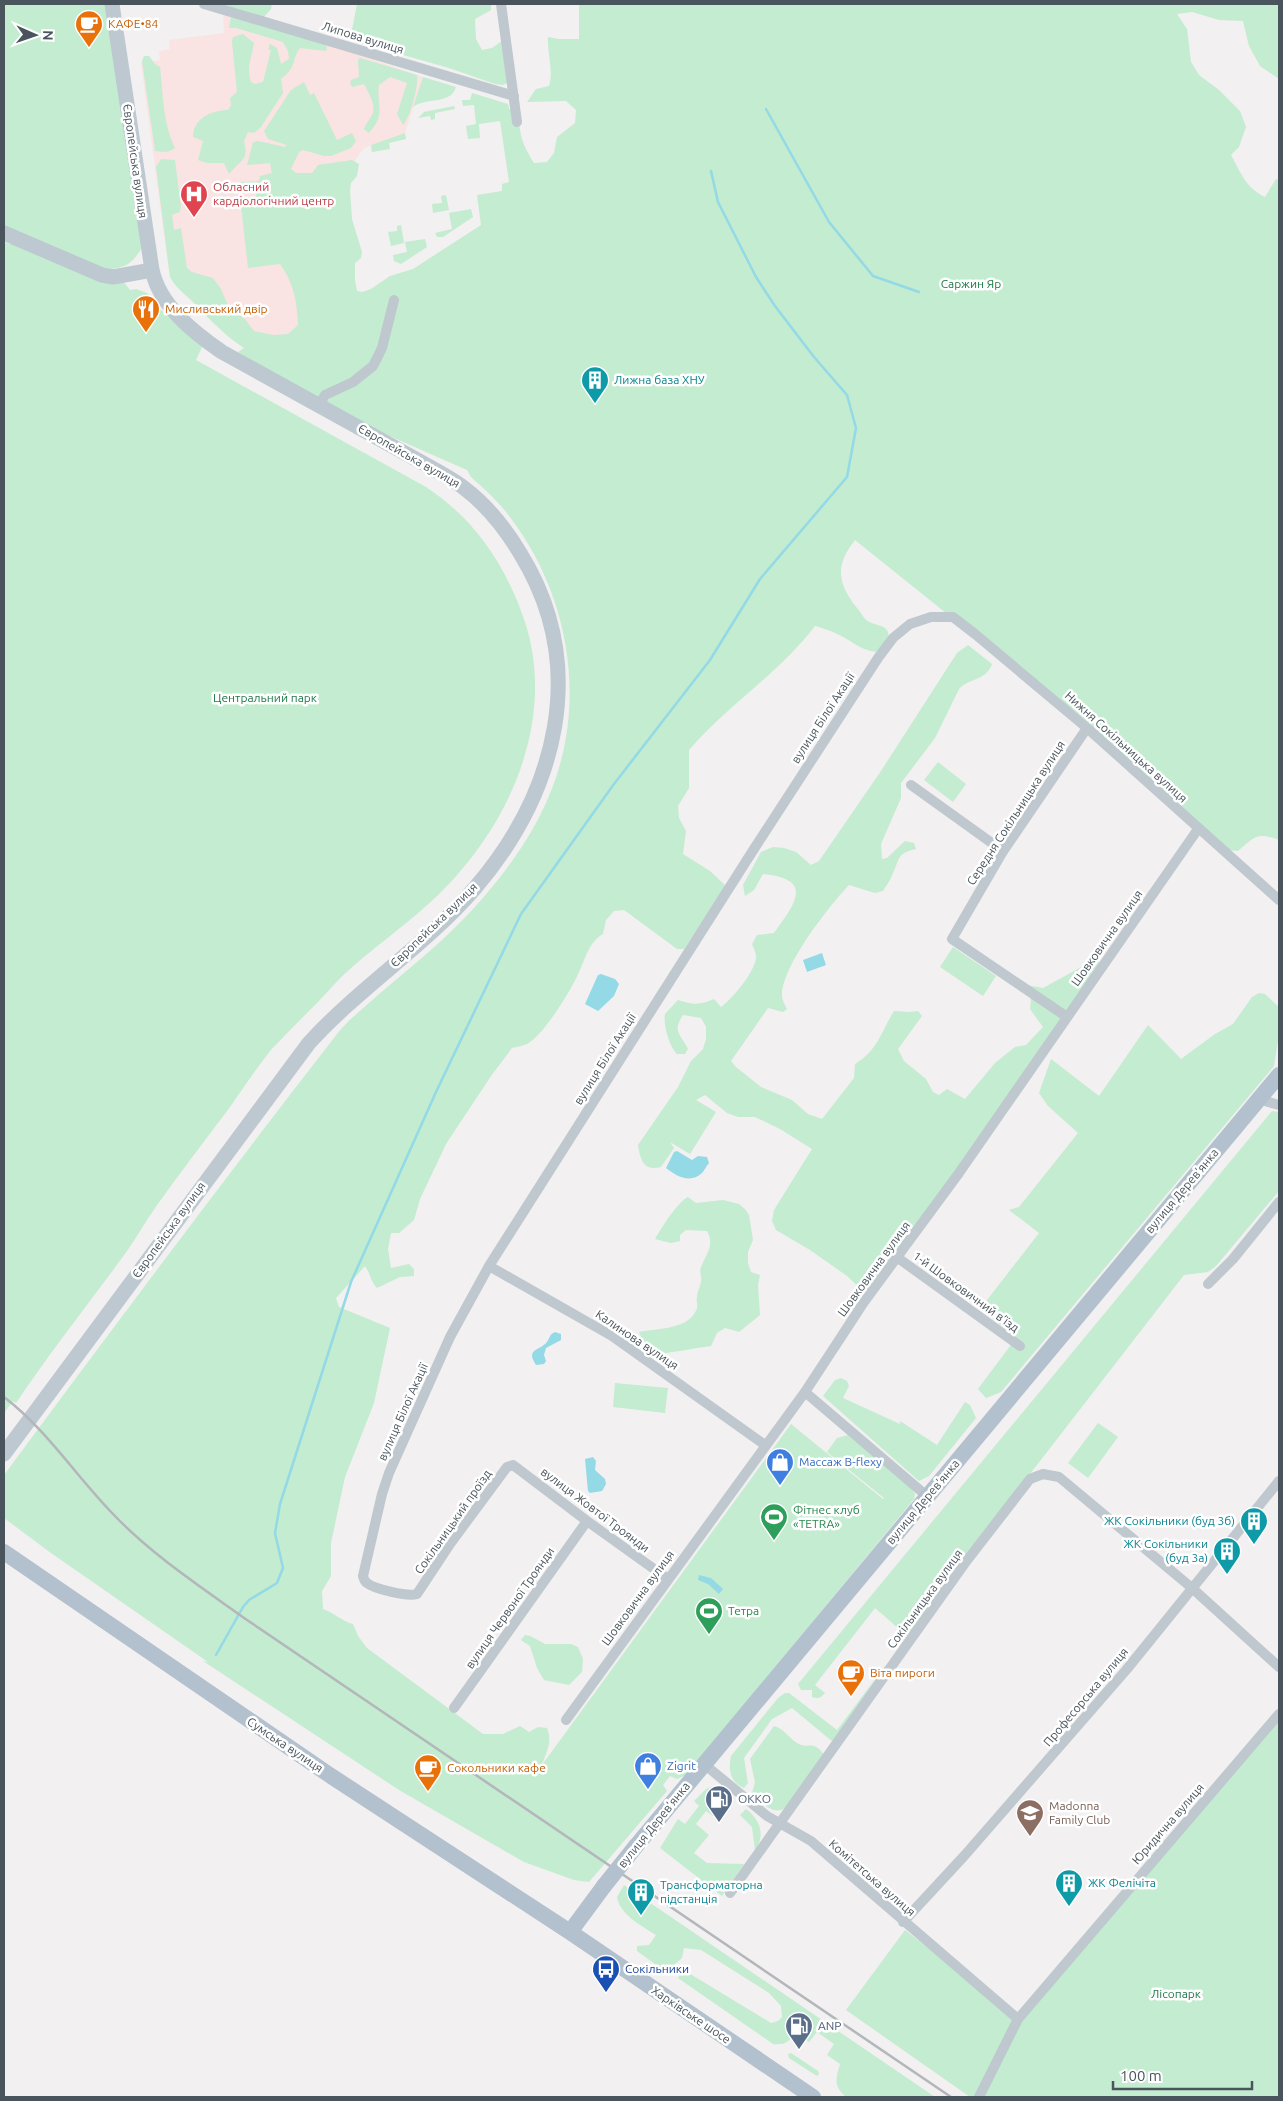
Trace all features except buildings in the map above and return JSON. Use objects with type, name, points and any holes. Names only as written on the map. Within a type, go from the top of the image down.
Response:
[{"type":"main road","name":"Європейська вулиця","points":[[4,1454],[309,1042],[445,918],[484,877],[516,832],[544,774],[557,714],[559,682],[557,649],[550,619],[529,567],[505,528],[464,488],[432,468],[230,357],[197,333],[161,294],[152,270],[112,4]]},
{"type":"main road","points":[[4,233],[102,275],[113,277],[152,270]]},
{"type":"main road","name":"вулиця Дерев’янка","points":[[570,1932],[636,1846],[1279,1075]]},
{"type":"main road","name":"Сумська вулиця","points":[[4,1552],[331,1776],[570,1932]]},
{"type":"main road","name":"Харківське шосе","points":[[570,1932],[813,2097]]},
{"type":"street","name":"Липова вулиця","points":[[204,4],[514,96]]},
{"type":"street","points":[[501,4],[517,122]]},
{"type":"street","points":[[319,406],[325,395],[353,382],[373,366],[382,348],[394,300]]},
{"type":"street","name":"вулиця Білої Акації","points":[[364,1580],[378,1512],[389,1474],[450,1337],[488,1266],[878,658],[893,638],[910,624],[931,617],[952,617]]},
{"type":"street","name":"Нижня Сокільницька вулиця","points":[[952,617],[976,634],[1087,728],[1279,900]]},
{"type":"street","name":"Середня Сокільницька вулиця","points":[[1067,1017],[952,939],[1004,851],[1087,728]]},
{"type":"street","points":[[911,785],[1004,851]]},
{"type":"street","name":"Шовковична вулиця","points":[[566,1720],[805,1392],[864,1302],[898,1258],[1198,829]]},
{"type":"street","points":[[1258,1099],[1279,1105]]},
{"type":"street","points":[[1208,1284],[1233,1258],[1279,1202]]},
{"type":"street","name":"1-й Шовковичний в’їзд","points":[[898,1258],[1020,1346]]},
{"type":"street","name":"Калинова вулиця","points":[[488,1266],[612,1336],[765,1445]]},
{"type":"street","points":[[805,1392],[928,1497]]},
{"type":"street","name":"вулиця Жовтої Троянди","points":[[507,1467],[510,1465],[517,1466],[587,1522],[668,1579]]},
{"type":"street","name":"Сокільницький проїзд","points":[[364,1580],[369,1585],[405,1595],[417,1594],[450,1544],[507,1467]]},
{"type":"street","name":"Сокільницька вулиця","points":[[730,1893],[778,1823],[1025,1483],[1030,1479],[1043,1474],[1059,1477],[1192,1588]]},
{"type":"street","name":"Професорська вулиця","points":[[903,1922],[966,1855],[1127,1670],[1279,1481]]},
{"type":"street","name":"вулиця Червоної Троянди","points":[[454,1708],[587,1522]]},
{"type":"street","points":[[1192,1588],[1279,1667]]},
{"type":"street","name":"Юридична вулиця","points":[[978,2097],[1018,2019],[1279,1714]]},
{"type":"street","name":"Комітетська вулиця","points":[[704,1764],[778,1823],[811,1842],[1018,2019]]},
{"type":"shaded area","points":[[223,12],[314,39],[423,77],[405,133],[364,148],[337,186],[357,316],[248,345],[169,271],[141,63],[160,60],[159,51],[170,49],[169,40],[224,33]]},
{"type":"green space","points":[[4,4],[110,4],[143,246],[135,258],[127,265],[102,270],[4,227]]},
{"type":"green space","points":[[221,4],[272,4],[271,9],[263,18]]},
{"type":"green space","points":[[357,4],[491,4],[491,10],[475,19],[476,39],[482,50],[492,48],[502,41],[509,82],[503,85],[495,84],[449,68],[354,41],[351,35]]},
{"type":"green space","name":"Саржин Яр","points":[[579,4],[1279,4],[1279,79],[1260,66],[1249,46],[1243,21],[1219,20],[1192,12],[1177,14],[1187,29],[1191,62],[1199,75],[1219,90],[1240,111],[1246,127],[1239,147],[1231,155],[1241,174],[1253,189],[1265,197],[1276,179],[1279,180],[1279,840],[1261,836],[1253,839],[1238,851],[1229,850],[1118,751],[855,540],[844,558],[841,574],[842,582],[850,599],[866,620],[881,626],[888,632],[888,639],[883,646],[876,652],[870,651],[840,635],[815,626],[785,659],[689,750],[689,788],[678,806],[679,818],[686,831],[683,854],[710,871],[726,886],[684,949],[677,949],[624,910],[614,911],[606,920],[603,934],[594,941],[570,989],[549,1022],[527,1044],[512,1048],[446,1144],[420,1199],[414,1220],[399,1233],[391,1233],[388,1249],[391,1268],[409,1264],[414,1269],[414,1276],[400,1277],[377,1288],[365,1266],[336,1298],[339,1307],[390,1328],[374,1403],[345,1477],[331,1543],[331,1576],[322,1591],[323,1609],[353,1624],[358,1636],[367,1648],[483,1734],[503,1734],[520,1726],[529,1732],[538,1727],[547,1728],[549,1742],[542,1765],[791,1424],[883,1499],[827,1452],[837,1438],[848,1435],[911,1487],[915,1494],[914,1499],[686,1775],[677,1779],[670,1776],[663,1785],[667,1791],[589,1882],[574,1880],[524,1862],[399,1790],[203,1661],[208,1662],[4,1518],[4,1475],[292,1092],[344,1026],[463,920],[496,882],[526,841],[549,796],[561,760],[568,723],[570,686],[566,648],[558,612],[545,576],[528,543],[506,512],[471,477],[467,470],[319,405],[238,352],[244,348],[214,323],[179,289],[170,277],[156,167],[161,159],[175,160],[181,207],[180,212],[172,215],[174,230],[181,228],[187,268],[192,272],[213,278],[221,289],[229,308],[245,319],[254,331],[273,335],[288,334],[298,325],[296,301],[292,286],[280,264],[248,268],[240,197],[256,197],[257,187],[240,186],[241,182],[259,181],[260,176],[272,173],[270,163],[247,165],[253,142],[258,141],[285,147],[287,145],[268,139],[264,131],[291,90],[304,82],[310,95],[314,93],[337,140],[352,133],[356,141],[351,148],[331,156],[303,150],[299,152],[291,169],[296,173],[312,173],[318,165],[352,160],[359,164],[357,176],[351,183],[350,190],[352,219],[362,252],[361,258],[355,263],[355,280],[357,291],[362,292],[371,289],[390,276],[413,269],[481,225],[477,195],[502,191],[502,184],[509,182],[500,121],[479,124],[480,138],[468,139],[466,126],[476,124],[474,105],[463,106],[462,100],[470,100],[472,93],[508,104],[509,109],[519,109],[522,137],[534,163],[547,162],[554,153],[557,137],[575,123],[576,110],[566,101],[527,102],[536,89],[549,86],[551,68],[548,37],[579,39]]},
{"type":"green space","points":[[231,17],[323,43],[327,47],[326,51],[300,48],[292,67],[281,79],[283,93],[261,127],[254,133],[248,132],[244,141],[245,156],[229,174],[224,163],[207,163],[198,160],[203,141],[193,137],[196,125],[209,114],[228,110],[231,105],[230,98],[237,92],[233,37],[243,34],[254,43],[249,72],[251,82],[255,84],[263,82],[271,50],[268,49],[270,44],[277,48],[281,64],[289,59],[288,51],[283,42],[236,28],[229,28]]},
{"type":"green space","points":[[144,56],[149,56],[160,67],[166,119],[175,148],[173,150],[155,151],[142,61]]},
{"type":"green space","points":[[360,58],[417,75],[417,86],[413,101],[403,125],[397,114],[407,83],[390,77],[379,85],[380,109],[378,120],[369,133],[364,129],[372,115],[373,103],[364,84],[352,87],[350,83],[351,80],[359,77],[358,60]]},
{"type":"green space","points":[[423,77],[456,87],[453,93],[444,99],[424,102],[413,107]]},
{"type":"green space","points":[[454,106],[455,109],[435,113],[435,119],[431,120],[430,116],[418,118],[424,112]]},
{"type":"green space","points":[[405,133],[406,139],[389,143],[390,149],[372,152],[371,145]]},
{"type":"green space","points":[[446,195],[449,210],[433,213],[432,204],[442,203],[441,196]]},
{"type":"green space","points":[[471,209],[473,217],[443,237],[437,237],[435,233],[452,229],[449,213]]},
{"type":"green space","points":[[401,225],[404,243],[391,246],[388,232],[397,231],[397,226]]},
{"type":"green space","points":[[425,239],[427,247],[401,264],[394,261],[393,255],[407,252],[405,242]]},
{"type":"green space","name":"Центральний парк","points":[[4,242],[9,244],[23,243],[122,280],[130,290],[136,289],[147,293],[160,309],[203,345],[196,360],[426,487],[444,500],[474,529],[499,563],[509,582],[525,622],[533,656],[535,690],[532,723],[524,757],[513,789],[497,820],[478,849],[432,901],[345,973],[270,1051],[151,1213],[127,1251],[16,1403],[13,1401],[4,1413]]},
{"type":"green space","points":[[968,645],[992,664],[986,674],[963,685],[959,689],[935,738],[901,783],[901,798],[881,844],[882,859],[887,858],[905,841],[914,843],[916,849],[902,854],[883,891],[875,893],[849,885],[840,895],[808,937],[790,969],[784,983],[782,995],[787,1009],[783,1012],[768,1008],[731,1061],[761,1087],[792,1100],[808,1114],[822,1119],[854,1078],[855,1064],[863,1059],[874,1047],[894,1011],[918,1011],[922,1016],[898,1049],[904,1061],[926,1079],[933,1092],[939,1095],[947,1089],[965,1099],[995,1063],[1015,1047],[1026,1045],[1043,1027],[1030,1009],[1031,1001],[1027,985],[1043,988],[1085,965],[1092,962],[1101,962],[973,1150],[865,1293],[847,1276],[810,1250],[776,1230],[772,1221],[774,1210],[812,1149],[780,1129],[755,1117],[738,1117],[727,1113],[705,1095],[696,1100],[716,1112],[690,1154],[670,1142],[674,1148],[661,1167],[651,1168],[644,1163],[638,1145],[678,1087],[691,1061],[703,1049],[706,1039],[706,1027],[701,1018],[683,1015],[678,1025],[678,1032],[688,1049],[685,1054],[677,1054],[671,1046],[667,1035],[665,1014],[678,1000],[696,1004],[714,999],[721,1007],[726,1003],[737,992],[751,972],[756,959],[752,944],[757,935],[774,933],[793,903],[796,895],[795,887],[790,881],[763,874],[754,890],[745,896],[743,885],[761,852],[773,847],[784,848],[796,852],[811,865],[819,861],[881,771],[957,653]]},
{"type":"green space","points":[[938,762],[966,784],[953,802],[924,780]]},
{"type":"green space","points":[[953,947],[996,976],[983,996],[940,967]]},
{"type":"green space","points":[[1259,993],[1265,994],[1279,1007],[1279,1034],[1274,1066],[1001,1392],[986,1398],[978,1389],[1016,1338],[988,1315],[987,1300],[1039,1233],[1009,1210],[1019,1207],[1078,1133],[1048,1106],[1039,1093],[1051,1059],[1099,1096],[1148,1025],[1181,1059],[1215,1034],[1233,1024],[1252,997]]},
{"type":"green space","points":[[1272,1111],[1279,1112],[1279,1191],[1216,1266],[1208,1272],[1184,1275],[1023,1483],[946,1578],[913,1641],[875,1608],[815,1685],[825,1693],[824,1695],[814,1698],[812,1697],[812,1690],[801,1690],[798,1684]]},
{"type":"green space","points":[[688,1197],[696,1203],[723,1200],[739,1204],[749,1215],[753,1240],[748,1252],[748,1263],[751,1272],[760,1275],[758,1285],[760,1315],[739,1332],[725,1328],[717,1333],[711,1346],[655,1354],[643,1342],[639,1332],[681,1324],[693,1315],[697,1308],[697,1295],[701,1280],[700,1269],[710,1246],[707,1231],[686,1230],[680,1235],[680,1241],[671,1243],[655,1239],[675,1210]]},
{"type":"green space","points":[[841,1378],[847,1381],[849,1386],[843,1398],[900,1424],[900,1421],[937,1445],[965,1402],[970,1405],[976,1418],[929,1476],[919,1481],[823,1396],[835,1380]]},
{"type":"green space","points":[[615,1383],[668,1388],[665,1413],[613,1407]]},
{"type":"green space","points":[[1098,1423],[1118,1437],[1088,1478],[1068,1463]]},
{"type":"green space","points":[[525,1635],[545,1644],[571,1644],[578,1647],[583,1659],[582,1672],[569,1685],[544,1680],[537,1668],[530,1646],[521,1640]]},
{"type":"green space","points":[[885,1666],[889,1668],[833,1742],[792,1708],[772,1719],[744,1758],[748,1783],[744,1788],[733,1779],[730,1771],[731,1756],[778,1698],[785,1693],[789,1693],[837,1730]]},
{"type":"green space","name":"Лісопарк","points":[[1279,1719],[1279,2097],[970,2097],[846,2010],[905,1930],[1018,2018]]},
{"type":"green space","points":[[774,1726],[781,1729],[801,1745],[817,1747],[824,1755],[805,1786],[787,1807],[781,1810],[773,1810],[752,1793],[755,1782],[750,1759]]},
{"type":"green space","points":[[714,1786],[722,1788],[725,1796],[721,1806],[713,1816],[706,1811],[696,1824],[709,1835],[694,1853],[707,1863],[744,1864],[722,1896],[660,1848],[678,1819],[685,1824],[699,1806],[694,1801],[706,1789]]},
{"type":"green space","points":[[746,1809],[755,1818],[760,1828],[760,1839],[755,1850],[752,1827],[740,1815]]},
{"type":"green space","points":[[624,1885],[935,2097],[846,2097],[837,2085],[837,2074],[840,2064],[827,2055],[834,2044],[817,2032],[809,2042],[795,2034],[786,2043],[773,2044],[678,1978],[682,1972],[687,1972],[771,2023],[778,2021],[782,2017],[781,2006],[769,1993],[701,1950],[684,1948],[682,1958],[674,1965],[659,1967],[637,1951],[637,1946],[649,1945],[656,1935],[638,1924],[622,1909],[617,1897]]},
{"type":"green space","points":[[791,2053],[818,2071],[819,2074],[817,2076],[789,2058],[788,2054]]},
{"type":"water","points":[[822,953],[826,965],[807,972],[803,960]]},
{"type":"water","points":[[601,974],[615,979],[619,984],[614,996],[598,1011],[585,1004],[598,975]]},
{"type":"water","points":[[677,1151],[692,1160],[698,1156],[707,1157],[709,1163],[703,1172],[697,1176],[683,1178],[666,1168],[674,1152]]},
{"type":"water","points":[[555,1332],[561,1334],[561,1340],[546,1348],[544,1355],[546,1361],[544,1364],[536,1365],[532,1354],[545,1344]]},
{"type":"water","points":[[593,1457],[596,1461],[595,1470],[605,1479],[606,1484],[602,1491],[590,1493],[588,1491],[585,1459]]},
{"type":"water","points":[[699,1575],[711,1578],[723,1589],[719,1594],[708,1584],[698,1580]]},
{"type":"waterway","points":[[766,109],[829,222],[873,276],[919,292]]},
{"type":"waterway","points":[[216,1655],[243,1607],[249,1600],[277,1583],[283,1568],[275,1533],[280,1504],[351,1282],[436,1092],[521,914],[614,784],[710,660],[760,579],[847,477],[856,428],[847,395],[814,357],[775,306],[756,277],[718,202],[711,171]]},
{"type":"railway","points":[[4,1397],[34,1424],[113,1514],[177,1570],[247,1620],[951,2097]]},
{"type":"place","name":"КАФЕ•84","points":[[89,48]]},
{"type":"place","name":"Обласний кардiологiчний центр","points":[[194,218]]},
{"type":"place","name":"Мисливський двір","points":[[146,333]]},
{"type":"place","name":"Лижна база ХНУ","points":[[595,404]]},
{"type":"place","name":"Массаж B-flexy","points":[[780,1486]]},
{"type":"place","name":"Фітнес клуб «TETRA»","points":[[774,1541]]},
{"type":"place","name":"ЖК Сокільники (буд 3б)","points":[[1254,1545]]},
{"type":"place","name":"ЖК Сокільники (буд 3а)","points":[[1227,1575]]},
{"type":"place","name":"Тетра","points":[[709,1635]]},
{"type":"place","name":"Віта пироги","points":[[851,1697]]},
{"type":"place","name":"Zigrit","points":[[648,1790]]},
{"type":"place","name":"Сокольники кафе","points":[[428,1792]]},
{"type":"place","name":"ОККО","points":[[719,1823]]},
{"type":"place","name":"Madonna Family Club","points":[[1030,1837]]},
{"type":"place","name":"ЖК Фелічіта","points":[[1069,1907]]},
{"type":"place","name":"Трансформаторна підстанція","points":[[641,1916]]},
{"type":"place","name":"Сокільники","points":[[606,1993]]},
{"type":"place","name":"ANP","points":[[799,2050]]}]
